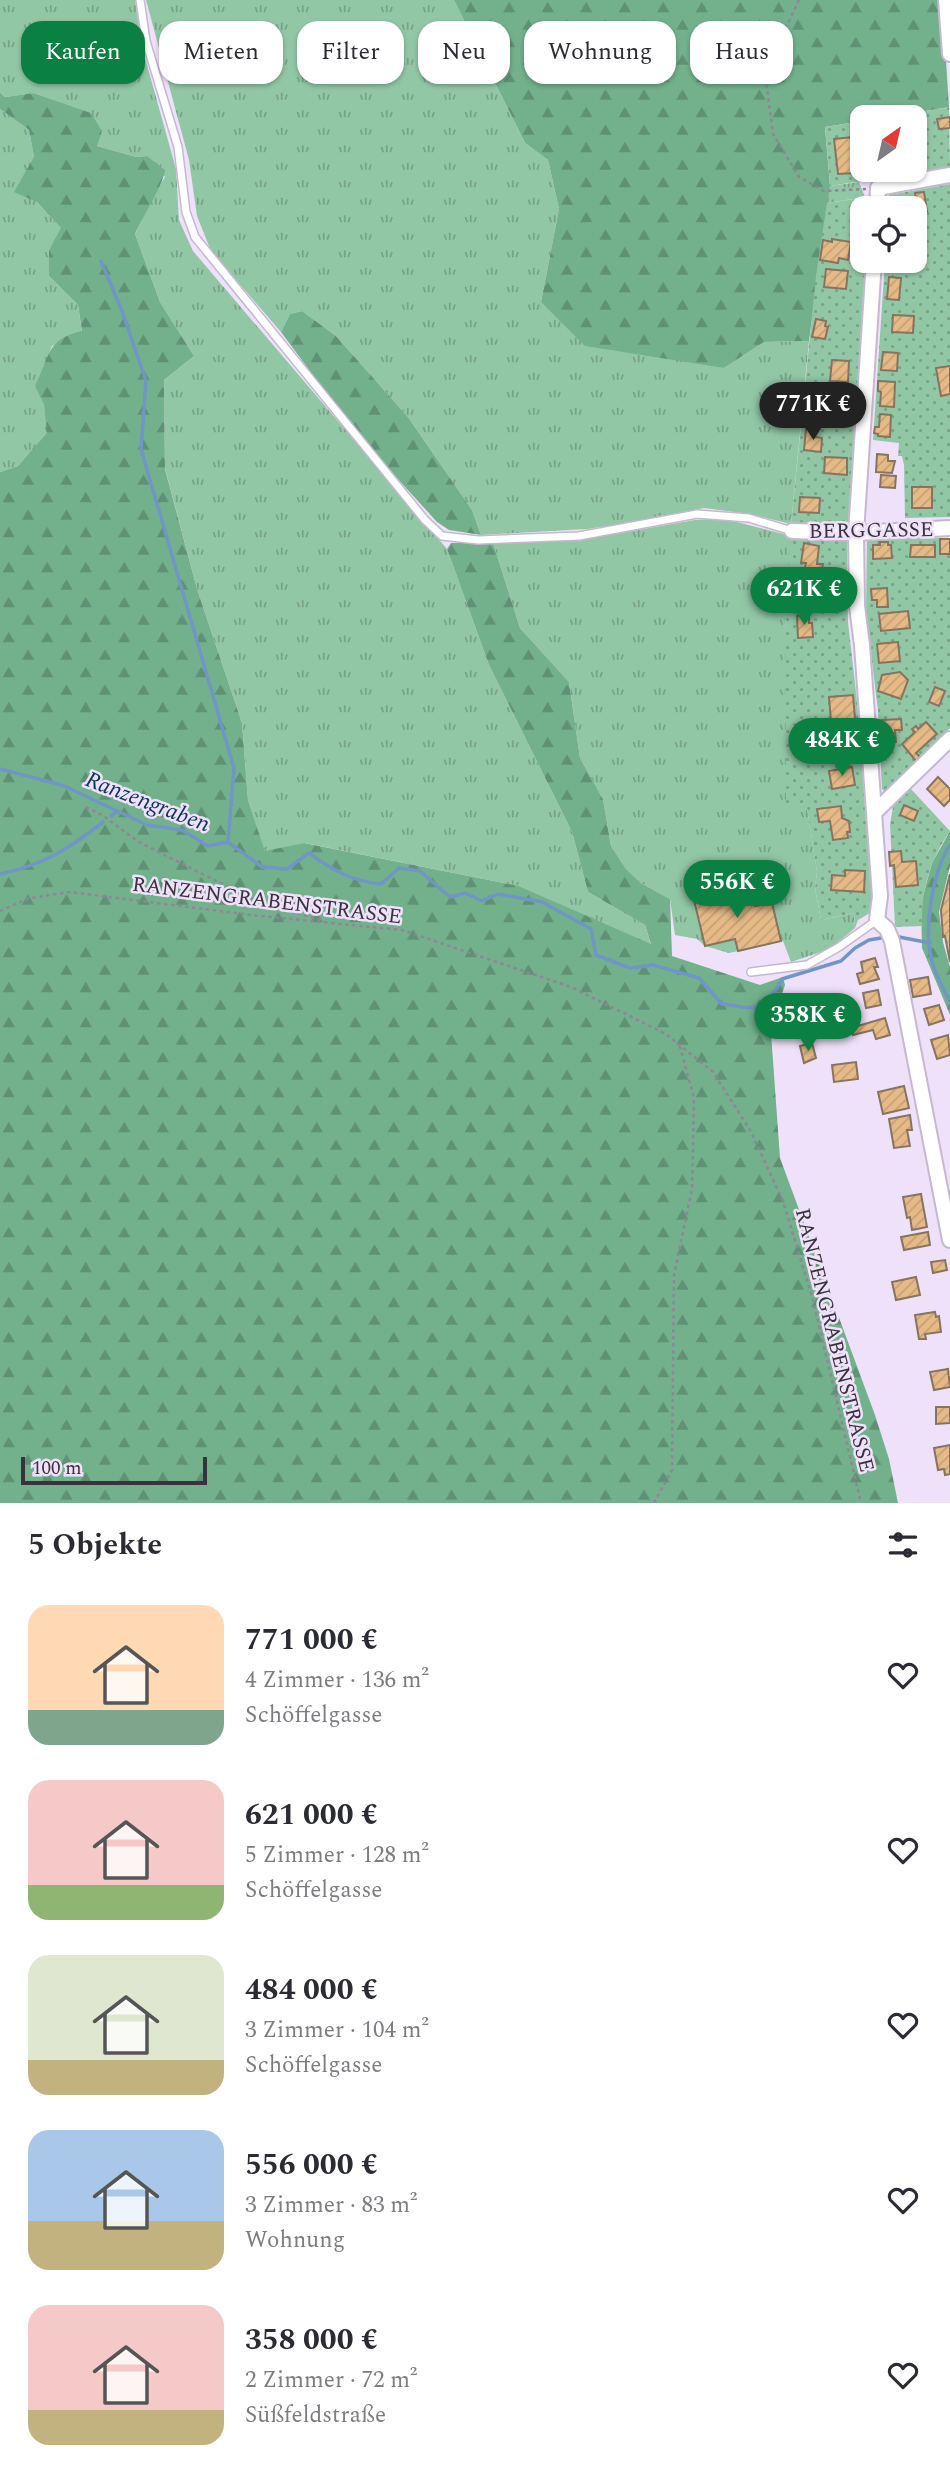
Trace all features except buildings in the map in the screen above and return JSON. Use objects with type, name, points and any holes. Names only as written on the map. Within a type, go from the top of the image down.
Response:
[{"type":"street","points":[[946,0],[950,54]]},
{"type":"street","points":[[878,196],[878,188],[950,175]]},
{"type":"street","points":[[873,273],[856,533],[857,606],[880,896],[877,920],[890,937],[950,1240]]},
{"type":"street","name":"BERGGASSE","points":[[792,531],[856,533],[950,528]]},
{"type":"street","points":[[875,812],[950,739]]},
{"type":"lane","points":[[140,0],[146,41],[177,147],[186,212],[195,237],[425,520],[442,536],[478,540],[579,536],[697,514],[749,518],[792,531]]},
{"type":"lane","points":[[751,972],[807,965],[839,947],[877,920]]},
{"type":"path","points":[[799,0],[776,48],[766,80],[773,134],[799,177],[824,191],[878,188]]},
{"type":"path","points":[[86,807],[102,815],[139,842],[258,902],[334,923]]},
{"type":"path","name":"RANZENGRABENSTRASSE","points":[[0,911],[30,898],[70,892],[402,930],[571,987],[666,1034],[713,1072],[750,1130],[783,1201],[813,1300],[861,1503]]},
{"type":"path","points":[[654,1503],[672,1470],[674,1275],[692,1189],[694,1098],[679,1043]]},
{"type":"green space","points":[[0,0],[135,0],[138,21],[21,21],[21,84],[145,84],[145,58],[176,169],[179,220],[193,251],[447,549],[489,665],[572,832],[588,892],[645,925],[651,945],[519,886],[305,843],[265,852],[248,800],[242,723],[197,589],[165,468],[164,380],[194,356],[160,302],[135,234],[165,177],[147,156],[136,157],[97,146],[90,113],[34,93],[5,97],[0,92]]},
{"type":"green space","points":[[146,0],[454,0],[464,21],[418,21],[418,84],[496,84],[525,143],[548,160],[559,209],[541,302],[724,368],[764,342],[809,341],[791,524],[750,514],[704,508],[644,521],[587,529],[481,535],[472,510],[408,417],[336,336],[302,311],[290,314],[281,332],[211,251],[197,216],[189,160],[169,84],[283,84],[283,21],[159,21],[159,48]]},
{"type":"green space","points":[[454,0],[942,0],[949,107],[928,111],[928,105],[850,105],[850,123],[825,127],[830,186],[809,341],[764,342],[724,368],[585,346],[541,302],[559,209],[548,160],[525,143],[496,84],[510,84],[510,21],[464,21]]},
{"type":"green space","points":[[0,92],[5,97],[34,93],[91,113],[102,131],[97,146],[136,157],[147,156],[165,170],[135,234],[160,302],[194,356],[164,380],[165,469],[197,589],[242,723],[248,800],[265,851],[304,843],[519,886],[651,944],[645,925],[588,892],[572,832],[489,665],[447,549],[451,543],[493,543],[520,628],[569,682],[580,758],[603,799],[611,846],[626,869],[641,883],[670,899],[672,956],[760,985],[783,977],[785,985],[775,1014],[779,1030],[771,1033],[780,1158],[875,1415],[889,1459],[898,1503],[0,1503],[0,472],[18,466],[47,433],[44,405],[35,386],[55,344],[70,334],[82,331],[78,305],[49,276],[49,250],[61,228],[37,202],[14,192],[34,157],[29,130],[0,109]]},
{"type":"green space","points":[[949,107],[950,167],[928,170],[928,111]]},
{"type":"green space","points":[[0,109],[29,130],[37,202],[62,229],[49,250],[49,276],[78,305],[82,332],[52,346],[36,386],[44,405],[48,433],[18,466],[0,472]]},
{"type":"green space","points":[[850,123],[850,182],[855,182],[830,186],[825,127]]},
{"type":"green space","points":[[859,182],[865,196],[850,196],[850,199],[827,203],[830,186]]},
{"type":"green space","points":[[950,184],[950,517],[905,518],[904,465],[902,456],[898,456],[899,443],[873,440],[884,273],[927,273],[927,196],[889,195]]},
{"type":"green space","points":[[850,200],[850,273],[866,273],[850,525],[791,524],[816,276],[827,203]]},
{"type":"green space","points":[[302,311],[336,336],[408,417],[472,510],[481,535],[449,530],[437,522],[330,398],[281,332],[290,314]]},
{"type":"green space","points":[[715,519],[791,536],[785,629],[817,872],[815,888],[821,920],[854,913],[855,928],[830,949],[791,962],[783,941],[729,953],[705,946],[697,939],[675,935],[670,899],[641,883],[626,869],[611,846],[603,799],[580,758],[569,682],[520,628],[493,543],[580,540]]},
{"type":"green space","points":[[950,538],[950,728],[888,791],[884,791],[866,612],[867,539]]},
{"type":"green space","points":[[790,539],[847,541],[848,622],[872,894],[870,913],[858,920],[855,928],[854,913],[821,920],[807,808],[786,805],[785,629]]},
{"type":"green space","points":[[910,788],[950,831],[928,876],[923,900],[922,926],[895,927],[890,824],[893,807]]},
{"type":"green space","points":[[950,831],[950,866],[939,912],[950,967],[950,1015],[922,948],[921,903],[932,863]]},
{"type":"waterway","points":[[101,261],[122,311],[146,381],[141,449],[234,768],[228,842]]},
{"type":"waterway","name":"Ranzengraben","points":[[0,769],[62,785],[147,825],[182,830],[208,846],[228,842],[262,867],[287,869],[309,853],[343,874],[371,883],[381,884],[399,868],[420,871],[450,897],[465,893],[482,901],[498,894],[542,902],[591,929],[596,955],[630,968],[653,965],[699,978],[722,1004],[752,1008],[764,1004],[782,979],[841,961],[869,940],[887,937]]},
{"type":"waterway","name":"Ranzengraben","points":[[111,816],[118,811]]},
{"type":"waterway","points":[[0,874],[30,866],[55,855],[103,822]]},
{"type":"waterway","points":[[950,845],[939,869],[929,915],[932,963],[950,1002]]},
{"type":"waterway","name":"Ranzengraben","points":[[894,936],[930,943]]}]
